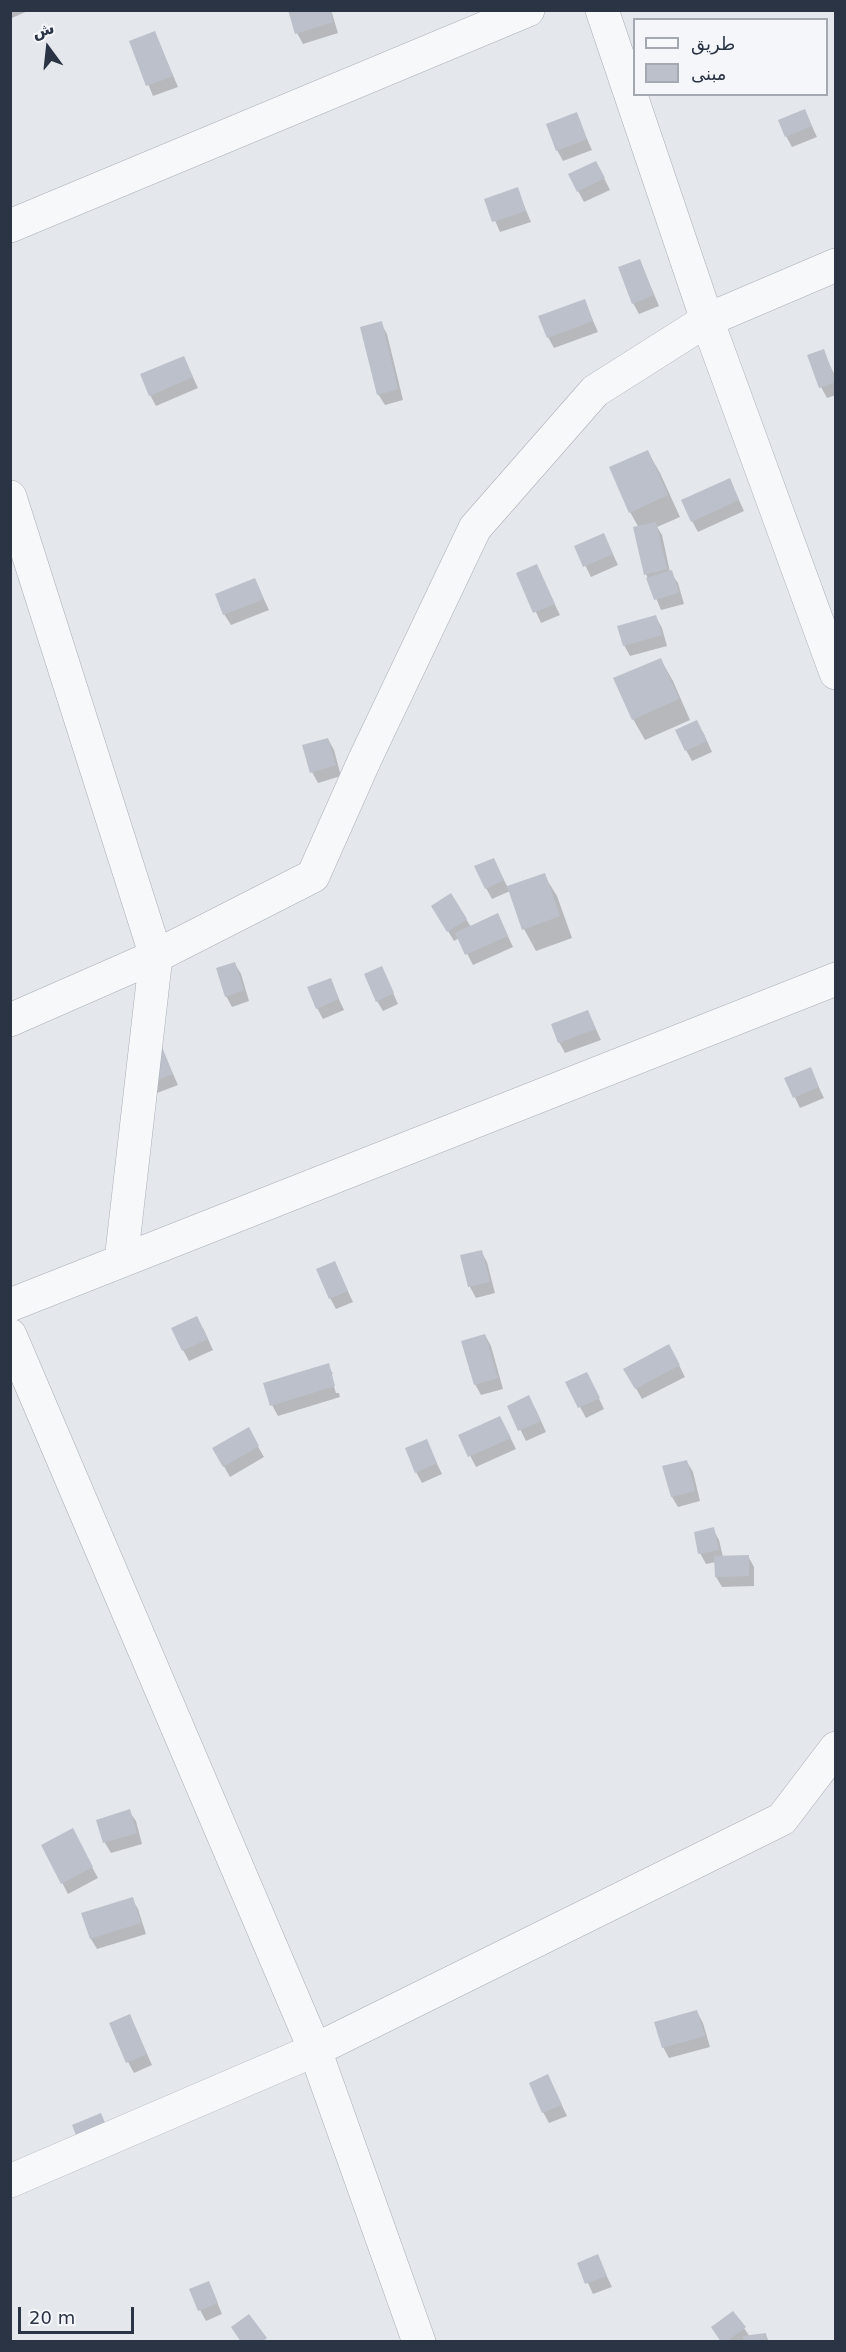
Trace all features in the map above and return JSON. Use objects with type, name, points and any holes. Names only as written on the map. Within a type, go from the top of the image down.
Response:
[{"type":"street","points":[[10,226],[528,10]]},
{"type":"street","points":[[602,10],[707,320],[832,653]]},
{"type":"street","points":[[10,1020],[156,956],[313,876],[365,759],[475,528],[595,391],[707,320],[836,265]]},
{"type":"street","points":[[10,497],[156,956],[121,1261]]},
{"type":"street","points":[[10,1305],[836,979]]},
{"type":"street","points":[[10,1335],[315,2050],[419,2342]]},
{"type":"street","points":[[10,2181],[315,2050],[782,1819],[836,1749]]},
{"type":"building","points":[[288,10],[330,10],[333,22],[295,34]]},
{"type":"building","points":[[155,31],[173,76],[146,86],[129,41]]},
{"type":"building","points":[[805,109],[812,126],[785,137],[778,120]]},
{"type":"building","points":[[577,112],[587,139],[556,151],[546,124]]},
{"type":"building","points":[[596,161],[605,178],[577,192],[568,174]]},
{"type":"building","points":[[518,187],[526,211],[492,222],[484,199]]},
{"type":"building","points":[[640,259],[654,295],[632,304],[618,267]]},
{"type":"building","points":[[585,299],[593,321],[547,338],[538,316]]},
{"type":"building","points":[[382,321],[398,389],[377,395],[360,327]]},
{"type":"building","points":[[824,349],[836,382],[819,388],[807,355]]},
{"type":"building","points":[[184,356],[193,377],[149,396],[140,374]]},
{"type":"building","points":[[648,450],[668,495],[629,513],[609,467]]},
{"type":"building","points":[[730,478],[739,500],[691,522],[681,500]]},
{"type":"building","points":[[656,522],[667,569],[644,575],[633,527]]},
{"type":"building","points":[[604,533],[613,554],[583,567],[574,546]]},
{"type":"building","points":[[537,564],[555,604],[533,613],[516,573]]},
{"type":"building","points":[[672,570],[679,593],[654,600],[646,578]]},
{"type":"building","points":[[255,578],[264,599],[223,615],[215,594]]},
{"type":"building","points":[[656,615],[662,635],[623,646],[617,626]]},
{"type":"building","points":[[661,658],[679,699],[632,720],[613,678]]},
{"type":"building","points":[[697,720],[707,741],[685,751],[675,730]]},
{"type":"building","points":[[328,738],[336,765],[310,773],[302,745]]},
{"type":"building","points":[[494,858],[504,880],[485,889],[474,866]]},
{"type":"building","points":[[545,873],[560,916],[522,930],[507,886]]},
{"type":"building","points":[[451,893],[467,919],[447,932],[431,906]]},
{"type":"building","points":[[498,913],[508,936],[465,955],[455,933]]},
{"type":"building","points":[[235,962],[244,990],[225,997],[216,968]]},
{"type":"building","points":[[382,966],[394,993],[376,1002],[364,974]]},
{"type":"building","points":[[331,978],[339,999],[316,1009],[307,987]]},
{"type":"building","points":[[588,1010],[596,1029],[558,1043],[551,1024]]},
{"type":"building","points":[[162,1047],[173,1074],[150,1083],[140,1057]]},
{"type":"building","points":[[811,1067],[819,1087],[793,1098],[784,1078]]},
{"type":"building","points":[[482,1250],[490,1282],[468,1287],[460,1255]]},
{"type":"building","points":[[335,1261],[348,1291],[329,1299],[316,1269]]},
{"type":"building","points":[[197,1316],[208,1339],[182,1351],[171,1328]]},
{"type":"building","points":[[485,1334],[498,1378],[474,1385],[461,1341]]},
{"type":"building","points":[[669,1344],[680,1365],[635,1389],[623,1369]]},
{"type":"building","points":[[329,1363],[335,1386],[270,1406],[263,1383]]},
{"type":"building","points":[[587,1372],[600,1398],[578,1408],[565,1382]]},
{"type":"building","points":[[529,1395],[541,1421],[518,1431],[507,1406]]},
{"type":"building","points":[[500,1416],[511,1438],[468,1457],[458,1435]]},
{"type":"building","points":[[249,1427],[259,1446],[223,1467],[212,1448]]},
{"type":"building","points":[[427,1439],[437,1463],[415,1473],[405,1448]]},
{"type":"building","points":[[687,1460],[695,1491],[671,1497],[662,1466]]},
{"type":"building","points":[[714,1527],[719,1550],[698,1554],[694,1532]]},
{"type":"building","points":[[749,1555],[749,1576],[715,1577],[714,1556]]},
{"type":"building","points":[[130,1809],[137,1833],[103,1843],[96,1820]]},
{"type":"building","points":[[73,1828],[93,1867],[61,1884],[41,1845]]},
{"type":"building","points":[[133,1897],[141,1923],[90,1939],[81,1913]]},
{"type":"building","points":[[697,2010],[705,2036],[662,2048],[654,2022]]},
{"type":"building","points":[[130,2014],[147,2054],[126,2063],[109,2023]]},
{"type":"building","points":[[548,2074],[562,2105],[542,2113],[529,2083]]},
{"type":"building","points":[[101,2113],[108,2130],[79,2143],[72,2125]]},
{"type":"building","points":[[598,2254],[607,2276],[585,2284],[577,2263]]},
{"type":"building","points":[[209,2281],[218,2303],[198,2311],[189,2289]]},
{"type":"building","points":[[733,2311],[746,2327],[726,2342],[721,2342],[711,2327]]},
{"type":"building","points":[[249,2314],[267,2338],[262,2342],[241,2342],[231,2327]]},
{"type":"building","points":[[766,2333],[767,2342],[744,2342],[743,2336]]}]
